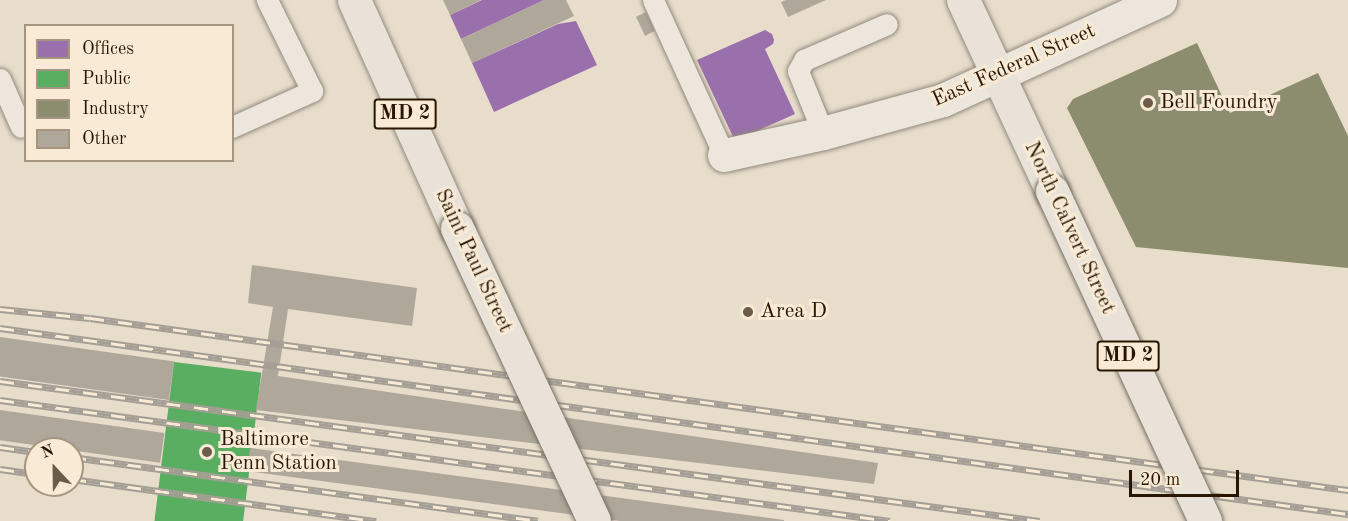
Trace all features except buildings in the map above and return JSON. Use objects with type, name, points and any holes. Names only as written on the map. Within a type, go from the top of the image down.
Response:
[{"type":"main road","name":"Saint Paul Street","points":[[354,0],[457,228],[594,521]]},
{"type":"main road","name":"North Calvert Street","points":[[963,0],[1205,521]]},
{"type":"street","name":"East Federal Street","points":[[724,155],[823,133],[943,100],[1160,0]]},
{"type":"lane","points":[[234,126],[312,91],[267,0]]},
{"type":"lane","points":[[653,0],[724,155]]},
{"type":"lane","points":[[823,133],[798,71],[804,60],[887,24]]},
{"type":"lane","points":[[0,79],[15,127]]},
{"type":"railway","points":[[0,309],[90,318],[1348,490]]},
{"type":"railway","points":[[0,328],[1348,514]]},
{"type":"railway","points":[[0,381],[1040,521]]},
{"type":"railway","points":[[0,400],[890,521]]},
{"type":"railway","points":[[0,447],[24,450]]},
{"type":"railway","points":[[84,459],[538,521]]},
{"type":"railway","points":[[0,469],[24,472]]},
{"type":"railway","points":[[84,481],[376,521]]},
{"type":"place","name":"Bell Foundry","points":[[1148,103]]},
{"type":"place","name":"Area D","points":[[748,312]]},
{"type":"place","name":"Baltimore Penn Station","points":[[207,452]]}]
